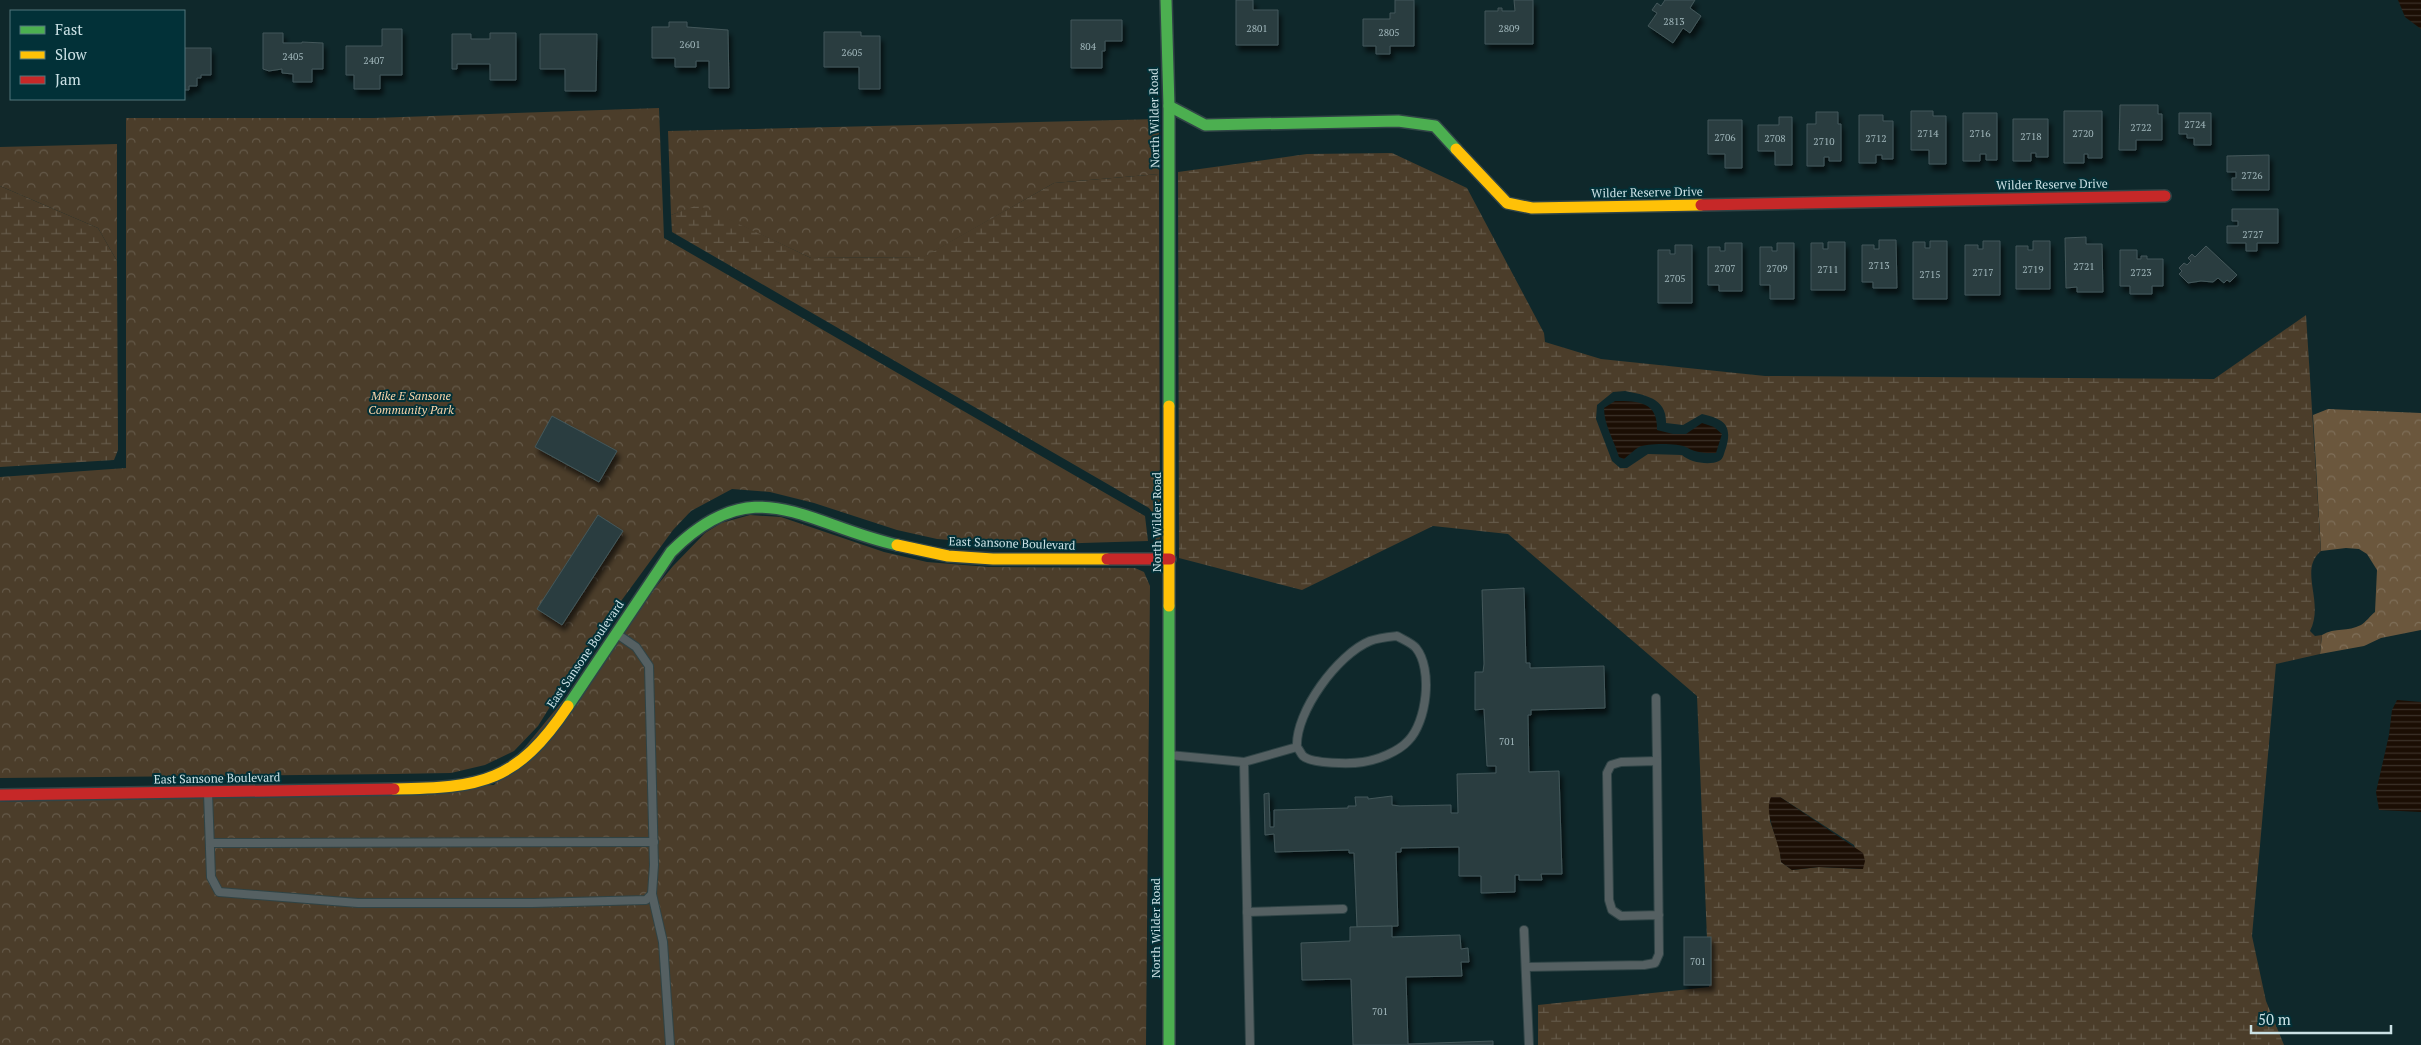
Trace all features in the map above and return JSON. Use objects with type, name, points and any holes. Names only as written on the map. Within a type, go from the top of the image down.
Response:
[{"type":"street","name":"North Wilder Road","points":[[1166,0],[1169,106],[1169,1045]]},
{"type":"street","name":"Wilder Reserve Drive","points":[[1169,106],[1205,125],[1398,120],[1435,126],[1506,203],[1532,208],[2165,196]]},
{"type":"street","name":"East Sansone Boulevard","points":[[0,795],[422,789],[470,785],[490,779],[526,758],[544,738],[671,552],[684,539],[711,519],[740,508],[754,506],[782,509],[876,540],[948,556],[993,559],[1170,559]]},
{"type":"lane","points":[[616,633],[636,647],[649,666],[654,842],[652,894],[663,942],[670,1045]]},
{"type":"lane","points":[[1396,636],[1415,647],[1425,663],[1426,694],[1419,721],[1408,741],[1390,753],[1363,762],[1315,762],[1303,756],[1297,746],[1296,734],[1308,704],[1342,660],[1369,642],[1396,636]]},
{"type":"lane","points":[[1527,967],[1644,965],[1655,963],[1659,954],[1656,698]]},
{"type":"lane","points":[[1168,755],[1244,762],[1297,746]]},
{"type":"lane","points":[[1244,762],[1250,1045]]},
{"type":"lane","points":[[1657,762],[1621,762],[1611,764],[1608,773],[1609,900],[1612,910],[1621,916],[1659,915]]},
{"type":"lane","points":[[208,792],[211,877],[220,892],[358,904],[533,904],[646,900],[652,894]]},
{"type":"lane","points":[[210,843],[654,842]]},
{"type":"lane","points":[[1247,912],[1343,909]]},
{"type":"lane","points":[[1524,930],[1529,1045]]},
{"type":"green space","name":"Mike E Sansone Community Park","points":[[659,108],[664,238],[1145,516],[1148,541],[1015,545],[937,539],[897,530],[814,503],[770,492],[732,489],[691,511],[673,530],[586,649],[538,726],[514,751],[485,765],[451,773],[0,778],[0,477],[126,468],[126,118],[374,118]]},
{"type":"green space","points":[[1159,119],[1159,174],[1054,183],[924,257],[811,258],[698,205],[671,215],[668,131]]},
{"type":"green space","points":[[117,144],[117,261],[98,228],[0,186],[0,147]]},
{"type":"green space","points":[[1392,153],[1467,188],[1544,333],[1545,342],[1601,359],[1765,376],[2214,379],[2306,315],[2321,551],[2312,567],[2311,577],[2315,609],[2310,631],[2315,636],[2322,635],[2320,654],[2276,664],[2252,936],[2266,1001],[2284,1045],[1538,1045],[1538,1005],[1709,987],[1697,696],[1508,534],[1433,526],[1302,590],[1179,558],[1178,172],[1307,154]],"holes":[[[1625,391],[1647,396],[1659,403],[1663,408],[1666,423],[1683,425],[1702,414],[1721,421],[1725,424],[1728,433],[1728,440],[1722,459],[1705,463],[1689,460],[1682,455],[1648,454],[1627,468],[1620,468],[1612,461],[1596,419],[1597,405],[1613,392]],[[1771,797],[1780,797],[1854,845],[1863,869],[1819,867],[1792,870],[1781,862],[1780,849],[1770,821]]]},
{"type":"green space","points":[[1159,174],[1160,547],[1156,544],[1154,515],[1149,508],[672,232],[671,215],[698,204],[811,258],[923,257],[1054,183]]},
{"type":"green space","points":[[0,186],[98,228],[117,261],[118,450],[114,460],[0,467]]},
{"type":"green space","points":[[2328,409],[2421,413],[2421,630],[2381,638],[2364,646],[2320,654],[2322,635],[2361,625],[2375,612],[2377,570],[2367,554],[2359,549],[2346,548],[2321,551],[2313,415]]},
{"type":"green space","points":[[750,515],[781,517],[884,552],[927,562],[988,567],[1135,568],[1144,572],[1150,586],[1146,1045],[0,1045],[0,802],[494,785],[673,566],[705,533],[721,523]]},
{"type":"shaded area","points":[[2398,0],[2421,0],[2421,29],[2405,17]]},
{"type":"shaded area","points":[[1615,401],[1645,405],[1654,414],[1657,430],[1673,434],[1686,434],[1702,423],[1714,427],[1722,434],[1716,453],[1697,452],[1686,447],[1670,444],[1655,444],[1639,447],[1624,459],[1619,457],[1604,414],[1604,408]]},
{"type":"shaded area","points":[[2397,700],[2421,702],[2421,812],[2379,810],[2376,792],[2389,735],[2392,710]]},
{"type":"shaded area","points":[[1771,797],[1780,797],[1863,853],[1865,861],[1863,869],[1819,867],[1792,870],[1781,862],[1770,820],[1769,804]]},
{"type":"building","points":[[1236,0],[1253,0],[1253,10],[1278,10],[1278,45],[1236,45]]},
{"type":"building","points":[[1395,0],[1414,0],[1414,46],[1390,46],[1390,54],[1376,54],[1376,46],[1363,46],[1363,19],[1390,19],[1390,13],[1395,13]]},
{"type":"building","points":[[1514,0],[1533,0],[1533,44],[1485,44],[1485,11],[1498,11],[1498,8],[1502,8],[1502,11],[1515,11]]},
{"type":"building","points":[[1665,0],[1695,0],[1690,8],[1701,16],[1690,33],[1683,28],[1673,43],[1648,26],[1657,13],[1652,10],[1657,3],[1661,6]]},
{"type":"building","points":[[1071,20],[1122,20],[1122,41],[1105,41],[1105,51],[1102,51],[1102,68],[1071,68]]},
{"type":"building","points":[[669,22],[687,22],[687,27],[728,30],[729,88],[709,88],[709,61],[696,61],[696,67],[675,67],[675,58],[652,58],[652,27],[669,27]]},
{"type":"building","points":[[382,29],[402,29],[402,75],[380,75],[380,89],[354,89],[354,75],[346,75],[346,46],[382,46]]},
{"type":"building","points":[[824,32],[861,32],[861,36],[880,36],[880,89],[859,89],[859,67],[824,67]]},
{"type":"building","points":[[263,33],[283,33],[283,43],[323,43],[323,69],[312,69],[312,82],[293,82],[293,74],[282,73],[282,69],[269,71],[263,69]]},
{"type":"building","points":[[490,33],[516,33],[516,80],[490,80],[490,64],[457,64],[457,69],[452,69],[452,34],[471,34],[471,39],[490,39]]},
{"type":"building","points":[[540,34],[597,34],[596,91],[565,91],[565,69],[540,69]]},
{"type":"building","points":[[185,48],[211,48],[211,75],[201,75],[201,78],[197,78],[197,86],[189,86],[189,90],[185,90]]},
{"type":"building","points":[[2120,105],[2158,105],[2158,114],[2162,114],[2162,140],[2136,140],[2136,150],[2119,150]]},
{"type":"building","points":[[1911,111],[1933,111],[1933,116],[1946,116],[1946,164],[1929,164],[1929,150],[1911,150]]},
{"type":"building","points":[[2064,111],[2102,111],[2102,158],[2088,158],[2088,154],[2084,154],[2084,163],[2064,163]]},
{"type":"building","points":[[1816,112],[1838,112],[1838,124],[1841,124],[1841,161],[1829,161],[1829,157],[1824,157],[1824,166],[1807,166],[1807,124],[1816,124]]},
{"type":"building","points":[[1963,113],[1997,113],[1997,160],[1986,160],[1986,154],[1980,154],[1980,161],[1963,161]]},
{"type":"building","points":[[2179,113],[2211,113],[2211,145],[2194,145],[2194,138],[2187,138],[2187,134],[2179,134]]},
{"type":"building","points":[[1859,115],[1883,115],[1883,121],[1893,121],[1893,159],[1882,159],[1882,155],[1876,155],[1876,163],[1859,163]]},
{"type":"building","points":[[1779,117],[1792,117],[1792,165],[1775,165],[1775,151],[1758,151],[1758,125],[1779,125]]},
{"type":"building","points":[[2013,119],[2048,119],[2048,157],[2036,157],[2036,153],[2031,153],[2031,161],[2013,161]]},
{"type":"building","points":[[1708,120],[1742,120],[1742,168],[1725,168],[1725,154],[1708,154]]},
{"type":"building","points":[[2269,155],[2269,190],[2232,190],[2232,178],[2236,178],[2236,172],[2227,172],[2227,156]]},
{"type":"building","points":[[2232,209],[2278,209],[2278,243],[2257,243],[2257,251],[2246,251],[2246,243],[2227,243],[2227,226],[2238,226],[2238,221],[2232,221]]},
{"type":"building","points":[[2086,237],[2086,244],[2102,244],[2103,292],[2077,292],[2077,287],[2066,288],[2065,238]]},
{"type":"building","points":[[1879,240],[1896,240],[1897,288],[1873,288],[1873,282],[1862,282],[1862,245],[1874,245],[1874,249],[1879,249]]},
{"type":"building","points":[[1930,241],[1947,241],[1947,299],[1913,299],[1913,242],[1925,242],[1925,248],[1930,248]]},
{"type":"building","points":[[1983,241],[2000,241],[2000,295],[1965,295],[1965,245],[1978,245],[1978,249],[1983,249]]},
{"type":"building","points":[[2033,241],[2050,241],[2050,289],[2016,289],[2016,246],[2028,246],[2028,250],[2033,250]]},
{"type":"building","points":[[1828,242],[1845,242],[1845,290],[1811,290],[1811,243],[1823,243],[1823,249],[1828,249]]},
{"type":"building","points":[[1725,243],[1742,243],[1742,291],[1719,291],[1719,285],[1708,285],[1708,247],[1720,247],[1720,251],[1725,251]]},
{"type":"building","points":[[1777,243],[1794,243],[1794,299],[1770,299],[1770,285],[1760,285],[1760,247],[1772,247],[1772,251],[1777,251]]},
{"type":"building","points":[[1675,245],[1692,245],[1692,303],[1658,303],[1658,250],[1670,250],[1670,254],[1675,254]]},
{"type":"building","points":[[2206,246],[2237,275],[2230,282],[2227,280],[2224,283],[2218,278],[2213,282],[2188,283],[2179,274],[2182,271],[2179,268],[2184,263],[2187,265],[2191,261],[2188,258],[2192,254],[2195,257]]},
{"type":"building","points":[[2120,250],[2137,250],[2137,259],[2141,259],[2141,256],[2147,256],[2147,259],[2163,259],[2163,286],[2152,286],[2152,294],[2130,294],[2130,286],[2120,286]]},
{"type":"building","points":[[552,416],[617,451],[599,482],[535,447]]},
{"type":"building","points":[[598,515],[623,531],[562,625],[537,609]]},
{"type":"building","points":[[1524,588],[1526,663],[1530,663],[1530,668],[1604,666],[1605,708],[1531,710],[1531,715],[1528,715],[1529,772],[1559,771],[1562,874],[1541,874],[1542,880],[1519,880],[1519,875],[1515,875],[1515,892],[1481,893],[1481,876],[1459,876],[1459,847],[1401,848],[1401,852],[1396,852],[1398,926],[1357,927],[1354,853],[1349,853],[1349,850],[1275,852],[1274,834],[1265,835],[1264,794],[1269,793],[1270,827],[1274,827],[1274,810],[1348,808],[1348,806],[1356,806],[1355,797],[1368,797],[1368,799],[1392,796],[1392,805],[1400,806],[1451,805],[1451,813],[1458,813],[1457,774],[1496,773],[1496,766],[1487,766],[1484,709],[1475,710],[1475,672],[1483,672],[1484,664],[1482,590]]},
{"type":"building","points":[[1392,926],[1392,937],[1460,935],[1461,949],[1468,948],[1469,962],[1461,962],[1462,976],[1406,977],[1408,1044],[1493,1041],[1493,1045],[1353,1045],[1351,979],[1302,980],[1301,943],[1350,941],[1350,927]]},
{"type":"building","points":[[1684,937],[1711,937],[1711,985],[1684,985]]},
{"type":"traffic: fast","points":[[1166,0],[1169,106],[1169,406]]},
{"type":"traffic: fast","points":[[1169,106],[1205,125],[1398,121],[1435,126],[1456,149]]},
{"type":"traffic: fast","points":[[568,706],[671,552],[701,527],[729,513],[755,507],[781,509],[897,545]]},
{"type":"traffic: fast","points":[[1169,606],[1169,1045]]},
{"type":"traffic: slow","points":[[1456,149],[1507,203],[1532,208],[1701,205]]},
{"type":"traffic: slow","points":[[1169,406],[1169,606]]},
{"type":"traffic: slow","points":[[897,545],[948,556],[993,559],[1107,559]]},
{"type":"traffic: slow","points":[[394,789],[451,786],[495,776],[514,765],[532,751],[568,706]]},
{"type":"traffic: jam","points":[[1701,205],[2165,196]]},
{"type":"traffic: jam","points":[[1107,559],[1170,559]]},
{"type":"traffic: jam","points":[[0,795],[394,789]]}]
